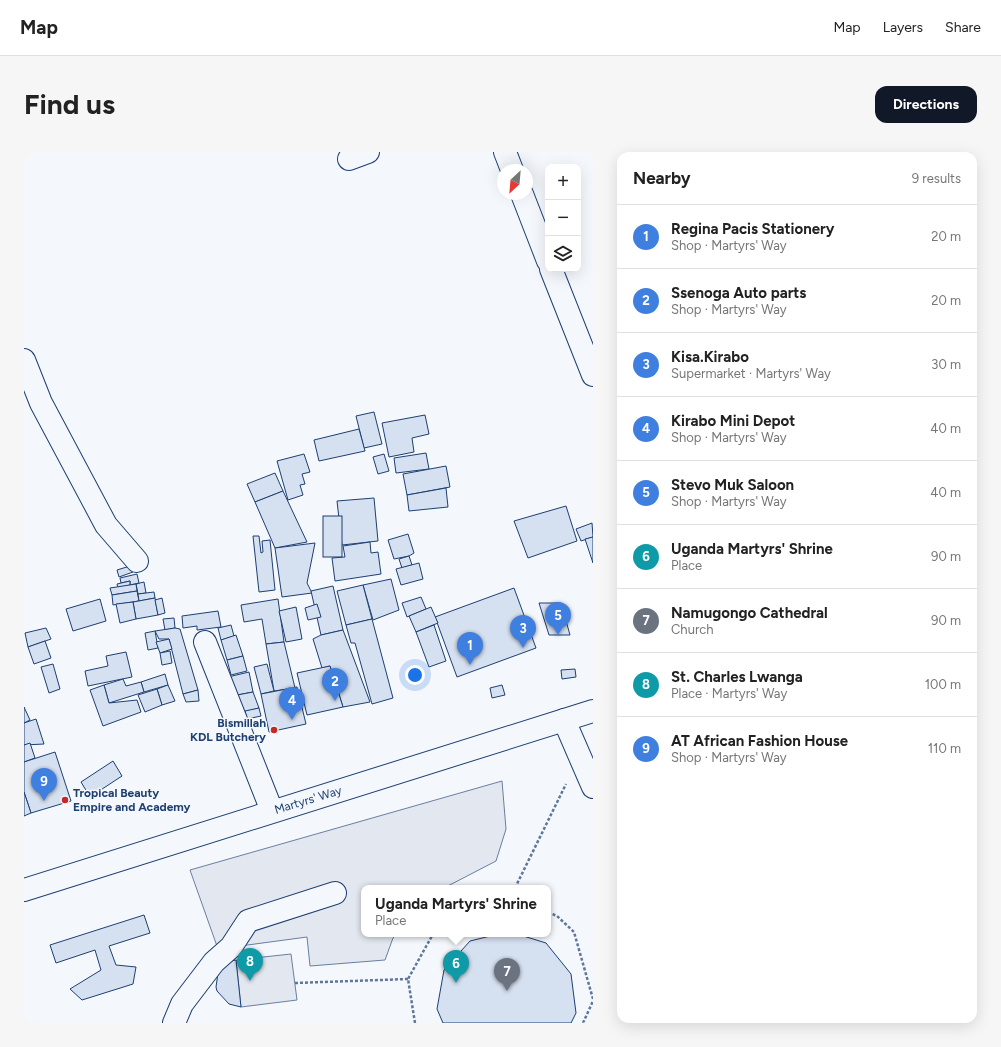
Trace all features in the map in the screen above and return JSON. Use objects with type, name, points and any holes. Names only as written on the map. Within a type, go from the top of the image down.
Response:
[{"type":"street","points":[[505,152],[510,164]]},
{"type":"street","points":[[524,200],[545,253]]},
{"type":"street","points":[[552,272],[593,375]]},
{"type":"street","points":[[24,360],[41,403],[106,525],[137,561]]},
{"type":"street","points":[[205,642],[272,811]]},
{"type":"street","name":"Martyrs' Way","points":[[24,890],[593,711]]},
{"type":"street","points":[[564,720],[593,787]]},
{"type":"street","points":[[174,1023],[182,1004],[214,962],[231,947],[248,921],[335,893]]},
{"type":"path","points":[[516,885],[579,755]]},
{"type":"path","points":[[551,913],[557,916],[574,932],[593,1000],[583,1023]]},
{"type":"path","points":[[415,1023],[408,979],[431,937]]},
{"type":"path","points":[[295,983],[408,979]]},
{"type":"shaded area","points":[[502,781],[506,829],[496,861],[450,885],[361,885],[361,937],[394,937],[385,960],[310,966],[307,937],[218,949],[190,870]]},
{"type":"shaded area","points":[[291,954],[297,1000],[241,1007],[236,960]]},
{"type":"building","points":[[374,412],[382,444],[364,448],[356,416]]},
{"type":"building","points":[[425,415],[429,434],[412,438],[414,452],[389,457],[382,423]]},
{"type":"building","points":[[359,429],[365,451],[319,461],[314,440]]},
{"type":"building","points":[[426,453],[429,469],[396,473],[394,458]]},
{"type":"building","points":[[304,454],[310,472],[302,474],[305,484],[300,485],[303,495],[288,500],[277,461]]},
{"type":"building","points":[[384,454],[389,471],[378,474],[373,457]]},
{"type":"building","points":[[446,466],[450,487],[407,495],[403,474]]},
{"type":"building","points":[[275,473],[283,491],[255,502],[247,484]]},
{"type":"building","points":[[446,488],[448,507],[409,511],[407,495]]},
{"type":"building","points":[[283,491],[307,542],[275,548],[255,502]]},
{"type":"building","points":[[374,498],[378,541],[342,545],[337,501]]},
{"type":"building","points":[[566,506],[577,541],[528,558],[514,521]]},
{"type":"building","points":[[323,516],[342,516],[342,557],[323,557]]},
{"type":"building","points":[[592,523],[593,537],[581,541],[576,529]]},
{"type":"building","points":[[408,534],[414,553],[409,556],[394,559],[388,540]]},
{"type":"building","points":[[253,536],[259,536],[261,553],[263,552],[262,541],[270,540],[275,590],[259,592]]},
{"type":"building","points":[[593,537],[593,563],[585,539]]},
{"type":"building","points":[[370,542],[371,553],[378,552],[381,574],[335,581],[332,558],[345,557],[343,546]]},
{"type":"building","points":[[315,543],[307,583],[312,593],[282,597],[275,548]]},
{"type":"building","points":[[409,556],[412,565],[402,568],[399,559]]},
{"type":"building","points":[[419,563],[423,579],[401,585],[396,569]]},
{"type":"building","points":[[130,566],[133,572],[119,577],[117,570]]},
{"type":"building","points":[[137,574],[139,583],[130,585],[130,581],[121,583],[120,578]]},
{"type":"building","points":[[391,579],[399,610],[373,620],[363,585]]},
{"type":"building","points":[[130,581],[130,585],[118,588],[117,584]]},
{"type":"building","points":[[144,582],[146,593],[138,594],[136,584]]},
{"type":"building","points":[[136,584],[137,591],[112,595],[110,588]]},
{"type":"building","points":[[363,585],[372,619],[346,625],[337,591]]},
{"type":"building","points":[[333,586],[343,630],[321,635],[311,591]]},
{"type":"building","points":[[514,588],[536,648],[457,677],[435,617]]},
{"type":"building","points":[[137,591],[139,601],[113,605],[112,595]]},
{"type":"building","points":[[154,592],[155,598],[139,601],[138,594]]},
{"type":"building","points":[[421,597],[426,609],[407,617],[402,603]]},
{"type":"building","points":[[155,598],[158,615],[136,619],[133,602]]},
{"type":"building","points":[[162,598],[165,613],[158,615],[155,600]]},
{"type":"building","points":[[100,599],[106,621],[73,631],[66,609]]},
{"type":"building","points":[[278,599],[284,642],[266,644],[262,619],[244,622],[241,605]]},
{"type":"building","points":[[133,602],[136,619],[120,623],[116,604]]},
{"type":"building","points":[[539,603],[561,603],[570,635],[549,635]]},
{"type":"building","points":[[317,604],[321,617],[308,620],[305,608]]},
{"type":"building","points":[[296,607],[302,639],[286,642],[279,611]]},
{"type":"building","points":[[431,607],[438,623],[416,632],[409,616]]},
{"type":"building","points":[[218,611],[221,627],[197,630],[197,626],[183,628],[182,616]]},
{"type":"building","points":[[174,618],[175,628],[165,630],[163,619]]},
{"type":"building","points":[[372,619],[393,698],[372,704],[355,643],[351,643],[346,625]]},
{"type":"building","points":[[231,625],[234,636],[221,640],[218,628]]},
{"type":"building","points":[[434,625],[446,661],[429,667],[416,632]]},
{"type":"building","points":[[46,628],[51,639],[28,647],[25,633]]},
{"type":"building","points":[[175,628],[180,629],[198,690],[183,694],[169,639],[159,639],[155,631]]},
{"type":"building","points":[[343,630],[370,702],[343,707],[330,666],[322,668],[313,639],[321,635]]},
{"type":"building","points":[[155,631],[158,648],[148,650],[145,633]]},
{"type":"building","points":[[236,635],[243,656],[227,660],[221,640]]},
{"type":"building","points":[[169,639],[172,649],[160,653],[156,642]]},
{"type":"building","points":[[45,641],[51,658],[34,664],[28,647]]},
{"type":"building","points":[[284,642],[295,688],[274,691],[266,644]]},
{"type":"building","points":[[170,651],[172,663],[162,665],[160,653]]},
{"type":"building","points":[[126,652],[132,677],[88,686],[85,671],[108,666],[106,656]]},
{"type":"building","points":[[243,656],[247,671],[231,675],[227,660]]},
{"type":"building","points":[[53,664],[60,689],[49,693],[41,667]]},
{"type":"building","points":[[267,664],[274,691],[261,694],[254,667]]},
{"type":"building","points":[[330,666],[343,707],[307,715],[297,673]]},
{"type":"building","points":[[575,669],[576,677],[562,679],[561,670]]},
{"type":"building","points":[[249,672],[253,692],[232,696],[228,677]]},
{"type":"building","points":[[165,674],[168,685],[144,692],[141,682]]},
{"type":"building","points":[[123,679],[126,686],[141,682],[144,692],[109,703],[104,685]]},
{"type":"building","points":[[104,685],[109,703],[137,700],[141,712],[103,726],[90,690]]},
{"type":"building","points":[[168,685],[175,701],[162,705],[157,689]]},
{"type":"building","points":[[502,685],[505,695],[492,698],[490,688]]},
{"type":"building","points":[[297,687],[306,724],[269,732],[261,694]]},
{"type":"building","points":[[157,689],[162,705],[145,712],[138,695]]},
{"type":"building","points":[[198,690],[199,701],[186,702],[183,694]]},
{"type":"building","points":[[253,692],[259,708],[237,714],[232,696]]},
{"type":"building","points":[[24,707],[30,720],[24,723]]},
{"type":"building","points":[[259,708],[261,716],[247,719],[245,711]]},
{"type":"building","points":[[36,719],[44,744],[24,745],[24,723]]},
{"type":"building","points":[[30,743],[35,758],[24,762],[24,745]]},
{"type":"building","points":[[55,752],[71,801],[31,813],[24,792],[24,762]]},
{"type":"building","points":[[113,761],[122,776],[90,797],[81,782]]},
{"type":"building","points":[[24,792],[31,813],[24,816]]},
{"type":"building","points":[[144,915],[150,933],[109,946],[116,965],[136,967],[133,984],[82,1000],[70,989],[101,970],[95,950],[56,963],[50,945]]},
{"type":"building","points":[[486,937],[527,937],[546,943],[571,974],[576,1013],[571,1023],[443,1023],[437,1009],[444,970],[470,941]]},
{"type":"building","points":[[236,960],[241,1007],[229,1004],[217,991],[216,987],[218,973],[231,961]]},
{"type":"place","name":"Stevo Muk Saloon","points":[[558,635]]},
{"type":"place","name":"Kisa.Kirabo","points":[[523,648]]},
{"type":"place","name":"Regina Pacis Stationery","points":[[470,665]]},
{"type":"place","name":"Ssenoga Auto parts","points":[[335,701]]},
{"type":"place","name":"Kirabo Mini Depot","points":[[292,720]]},
{"type":"place","name":"Bismillah KDL Butchery","points":[[274,730]]},
{"type":"place","name":"Tropical Beauty Empire and Academy","points":[[65,800]]},
{"type":"place","name":"AT African Fashion House","points":[[44,801]]},
{"type":"place","name":"St. Charles Lwanga","points":[[250,981]]},
{"type":"place","name":"Uganda Martyrs' Shrine","points":[[456,983]]},
{"type":"place","name":"Namugongo Cathedral","points":[[507,991]]}]
